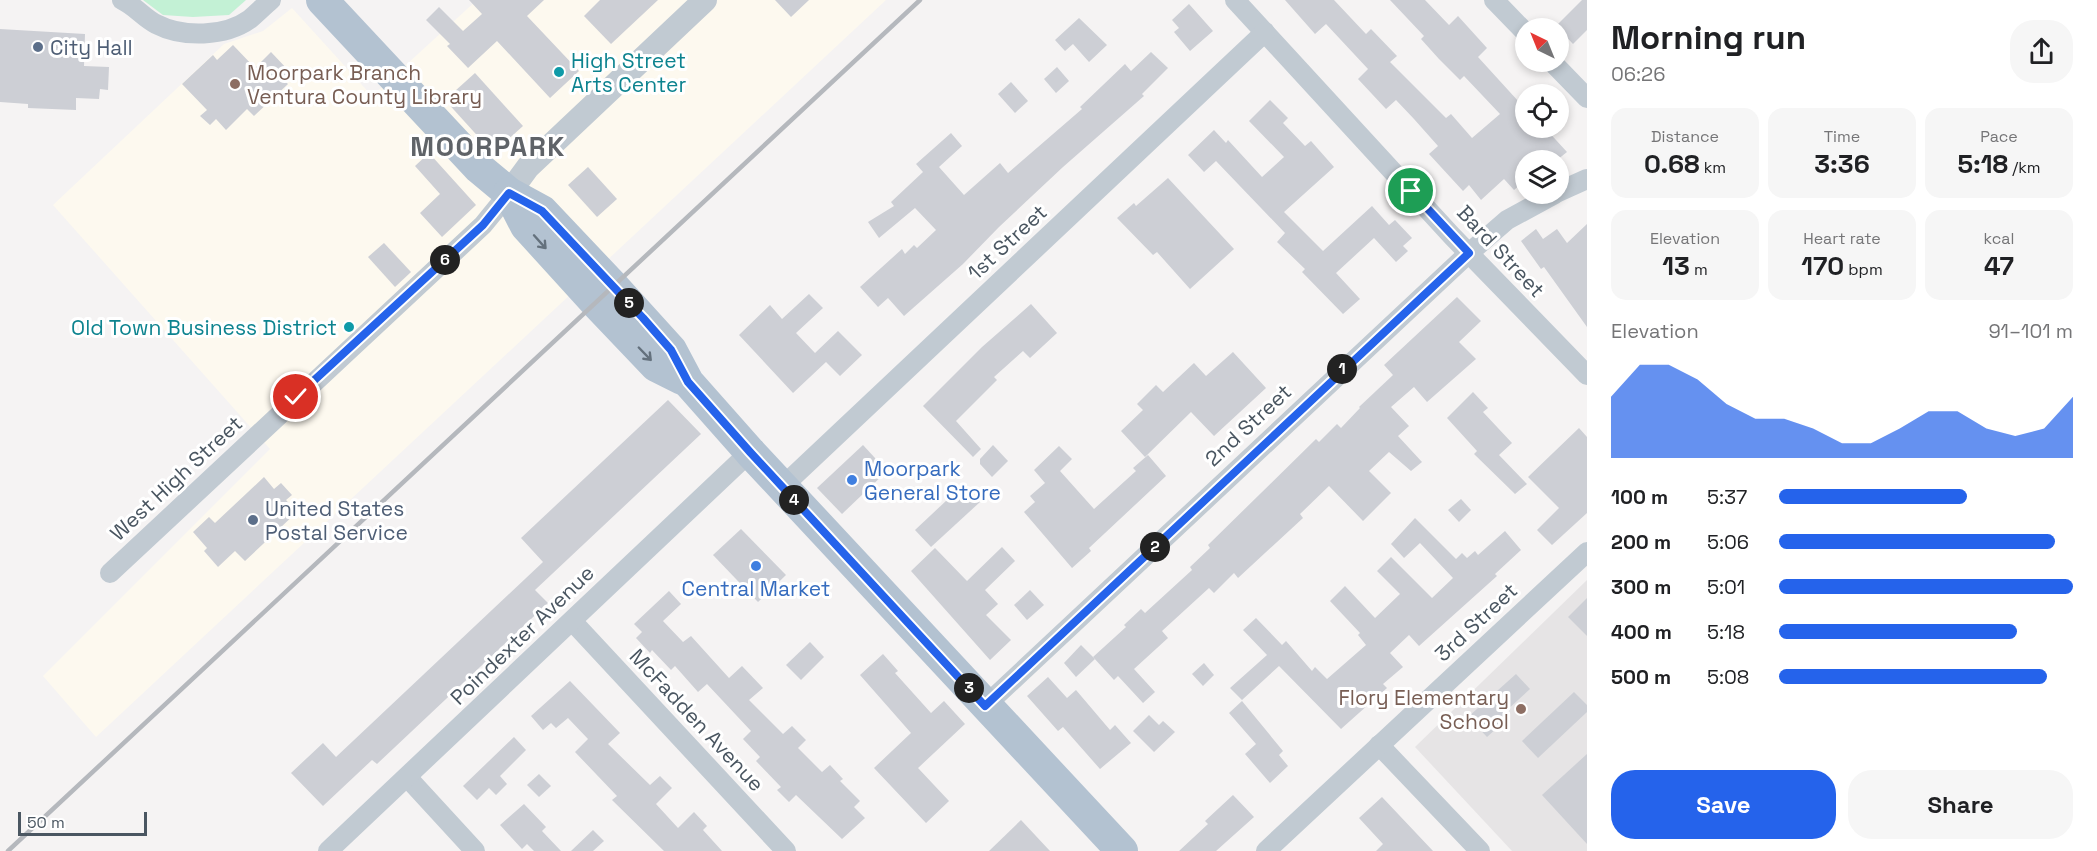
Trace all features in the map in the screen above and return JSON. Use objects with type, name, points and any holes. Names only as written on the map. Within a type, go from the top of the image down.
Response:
[{"type":"main road","points":[[322,0],[479,168],[509,193],[526,226],[610,318],[656,366],[688,382],[782,487],[1122,851]]},
{"type":"street","points":[[122,0],[153,23],[170,30],[199,33],[225,30],[249,20],[271,0]]},
{"type":"street","points":[[509,193],[528,167],[705,0]]},
{"type":"street","name":"Bard Street","points":[[1235,0],[1469,253],[1587,375]]},
{"type":"street","points":[[1503,3],[1515,19]]},
{"type":"street","name":"1st Street","points":[[782,487],[1265,32]]},
{"type":"street","points":[[1562,72],[1587,98]]},
{"type":"street","name":"2nd Street","points":[[1569,187],[1587,179]]},
{"type":"street","name":"West High Street","points":[[110,573],[483,225],[509,193]]},
{"type":"street","name":"2nd Street","points":[[985,706],[1469,253],[1507,220],[1537,204]]},
{"type":"street","name":"Poindexter Avenue","points":[[328,851],[573,622],[593,600],[750,452]]},
{"type":"street","name":"3rd Street","points":[[1266,851],[1587,552]]},
{"type":"street","name":"McFadden Avenue","points":[[573,622],[786,851]]},
{"type":"street","points":[[1379,745],[1480,851]]},
{"type":"street","points":[[407,777],[475,851]]},
{"type":"shaded area","name":"Old Town Business District","points":[[477,0],[886,0],[96,737],[43,676],[270,449],[53,205],[224,44],[263,31],[292,8],[372,96]]},
{"type":"shaded area","name":"Flory Elementary School","points":[[1587,580],[1587,851],[1512,851],[1415,747]]},
{"type":"green space","points":[[143,0],[246,0],[229,15],[193,17],[163,15]]},
{"type":"building","points":[[469,0],[544,0],[527,16],[579,71],[550,98],[497,41],[468,68],[447,46],[450,44],[426,20],[439,7],[463,31],[482,14]]},
{"type":"building","points":[[600,0],[658,0],[611,44],[584,16]]},
{"type":"building","points":[[775,0],[809,0],[791,17]]},
{"type":"building","points":[[1285,0],[1334,0],[1366,34],[1371,29],[1397,56],[1390,62],[1446,118],[1451,114],[1472,138],[1500,114],[1464,76],[1460,80],[1439,59],[1421,39],[1424,36],[1390,0],[1425,0],[1449,25],[1458,16],[1487,48],[1478,57],[1515,98],[1515,138],[1554,138],[1565,150],[1515,150],[1515,189],[1504,179],[1481,200],[1469,185],[1463,191],[1429,154],[1438,146],[1396,100],[1386,109],[1358,79],[1368,69],[1326,24],[1315,34]]},
{"type":"building","points":[[1582,0],[1587,0],[1587,30],[1573,44],[1569,40],[1569,18],[1564,18]]},
{"type":"building","points":[[1189,4],[1213,31],[1190,51],[1174,32],[1179,28],[1172,20]]},
{"type":"building","points":[[1079,18],[1107,45],[1089,62],[1073,44],[1065,51],[1055,40]]},
{"type":"building","points":[[0,29],[85,34],[84,66],[109,67],[108,90],[100,89],[99,99],[76,98],[76,110],[28,108],[28,104],[0,102]]},
{"type":"building","points":[[233,45],[255,68],[271,52],[289,71],[282,78],[288,84],[254,116],[247,109],[226,130],[216,119],[210,125],[200,116],[207,110],[182,84],[213,55],[217,60]]},
{"type":"building","points":[[1151,52],[1168,68],[1142,94],[1144,96],[1063,167],[963,264],[904,316],[888,298],[878,307],[860,287],[902,249],[905,254],[914,245],[917,248],[936,230],[915,208],[879,238],[868,222],[894,206],[891,202],[923,172],[916,164],[951,133],[962,146],[939,167],[964,195],[1000,163],[1008,173],[1082,109],[1080,107],[1125,64],[1131,71]]},
{"type":"building","points":[[1057,67],[1069,81],[1056,93],[1044,79]]},
{"type":"building","points":[[475,73],[523,126],[493,153],[445,100]]},
{"type":"building","points":[[1011,82],[1028,101],[1015,113],[998,94]]},
{"type":"building","points":[[1270,100],[1288,118],[1283,123],[1305,146],[1311,141],[1334,167],[1284,212],[1323,251],[1372,206],[1389,225],[1395,220],[1412,238],[1403,246],[1408,251],[1396,262],[1374,238],[1336,273],[1360,299],[1343,314],[1302,272],[1305,269],[1277,242],[1285,233],[1216,161],[1204,172],[1188,155],[1214,130],[1226,143],[1228,140],[1262,177],[1284,157],[1249,121]]},
{"type":"building","points":[[429,153],[476,205],[442,237],[420,213],[440,194],[415,166]]},
{"type":"building","points":[[588,167],[617,199],[597,217],[568,185]]},
{"type":"building","points":[[1168,178],[1234,249],[1190,289],[1157,252],[1153,255],[1117,218],[1134,203],[1136,206]]},
{"type":"building","points":[[1587,224],[1587,327],[1544,267],[1541,269],[1521,241],[1536,229],[1543,239],[1557,229],[1567,243]]},
{"type":"building","points":[[384,243],[411,272],[395,287],[368,257]]},
{"type":"building","points":[[809,294],[823,308],[796,333],[815,353],[838,331],[862,355],[840,376],[826,362],[793,393],[739,335],[770,305],[782,319]]},
{"type":"building","points":[[1457,297],[1481,321],[1459,342],[1476,359],[1427,402],[1414,387],[1391,407],[1409,426],[1398,436],[1422,462],[1411,471],[1389,452],[1369,471],[1391,493],[1363,521],[1329,486],[1300,514],[1303,518],[1238,578],[1234,573],[1214,593],[1209,588],[1162,631],[1168,638],[1134,669],[1155,692],[1143,703],[1118,676],[1114,680],[1093,657],[1126,627],[1124,625],[1141,609],[1145,613],[1192,570],[1190,567],[1210,548],[1208,545],[1316,439],[1319,442],[1337,424],[1341,428],[1359,407],[1393,375],[1384,365]]},
{"type":"building","points":[[1031,304],[1057,333],[1030,358],[1023,351],[994,377],[997,380],[956,421],[981,449],[973,457],[923,406],[982,347]]},
{"type":"building","points":[[1233,352],[1266,388],[1214,436],[1191,412],[1145,457],[1121,431],[1143,410],[1137,404],[1156,385],[1163,392],[1194,363],[1206,376]]},
{"type":"building","points":[[1473,392],[1488,408],[1483,412],[1512,443],[1499,455],[1527,484],[1515,494],[1474,454],[1477,451],[1447,418]]},
{"type":"building","points":[[668,400],[701,434],[535,590],[548,603],[377,764],[372,760],[323,806],[291,773],[323,743],[336,757],[543,562],[521,538]]},
{"type":"building","points":[[1579,428],[1587,437],[1587,513],[1552,545],[1537,530],[1559,508],[1528,477]]},
{"type":"building","name":"Moorpark General Store","points":[[863,445],[887,471],[842,514],[817,488]]},
{"type":"building","points":[[993,445],[1008,461],[992,477],[980,464],[980,459]]},
{"type":"building","points":[[1059,446],[1072,459],[1060,471],[1094,509],[1136,471],[1133,468],[1148,455],[1166,476],[1089,548],[1091,551],[1072,568],[1024,512],[1035,502],[1030,496],[1045,483],[1034,470]]},
{"type":"building","name":"United States Postal Service","points":[[264,477],[274,489],[281,483],[292,495],[286,500],[297,512],[245,561],[235,551],[218,567],[204,551],[207,548],[193,532],[209,517],[215,523]]},
{"type":"building","points":[[963,485],[980,502],[931,547],[915,530]]},
{"type":"building","points":[[1461,499],[1471,510],[1459,522],[1448,510]]},
{"type":"building","points":[[1415,518],[1456,559],[1462,553],[1467,558],[1475,551],[1478,555],[1505,531],[1521,550],[1495,574],[1497,576],[1419,646],[1409,635],[1390,653],[1403,667],[1383,684],[1387,688],[1341,729],[1279,666],[1242,700],[1230,688],[1267,655],[1243,630],[1256,618],[1282,645],[1286,641],[1312,671],[1315,667],[1327,679],[1366,645],[1358,635],[1360,633],[1330,601],[1345,586],[1375,618],[1400,594],[1377,571],[1391,557],[1432,598],[1453,578],[1420,543],[1404,558],[1391,544]]},
{"type":"building","points":[[741,529],[786,575],[758,602],[713,555]]},
{"type":"building","points":[[1002,547],[1015,561],[985,590],[998,604],[986,615],[1011,640],[990,660],[911,571],[935,548],[967,581]]},
{"type":"building","points":[[1030,590],[1044,605],[1027,620],[1014,605]]},
{"type":"building","points":[[669,591],[681,604],[663,621],[683,642],[691,636],[729,678],[742,666],[763,688],[749,700],[783,734],[792,726],[806,740],[798,748],[822,772],[830,765],[843,779],[840,781],[860,801],[854,807],[865,818],[842,839],[796,795],[789,802],[777,790],[781,787],[756,761],[760,757],[743,739],[751,731],[707,684],[698,692],[675,666],[671,670],[652,650],[650,653],[636,638],[642,632],[634,624]]},
{"type":"building","points":[[1587,598],[1587,636],[1568,617]]},
{"type":"building","points":[[810,642],[824,657],[801,680],[786,665]]},
{"type":"building","points":[[1081,645],[1095,659],[1076,677],[1064,663]]},
{"type":"building","points":[[883,654],[898,671],[895,673],[931,713],[944,701],[965,724],[918,768],[949,801],[926,823],[874,768],[911,733],[860,675]]},
{"type":"building","points":[[1204,663],[1214,675],[1203,686],[1192,674]]},
{"type":"building","points":[[1516,674],[1530,689],[1506,711],[1510,716],[1487,737],[1468,717]]},
{"type":"building","points":[[1048,677],[1067,698],[1076,690],[1110,730],[1115,725],[1131,743],[1100,769],[1063,727],[1058,731],[1027,696]]},
{"type":"building","points":[[570,681],[620,733],[608,744],[650,785],[660,776],[672,788],[656,804],[678,828],[694,812],[707,826],[703,830],[722,851],[664,851],[612,800],[617,796],[575,752],[588,739],[568,718],[556,728],[551,723],[543,730],[531,716]]},
{"type":"building","points":[[1574,692],[1587,705],[1587,712],[1538,758],[1522,741]]},
{"type":"building","points":[[1242,701],[1283,751],[1279,755],[1288,766],[1270,783],[1245,754],[1256,744],[1229,713]]},
{"type":"building","points":[[1149,715],[1159,725],[1163,721],[1175,732],[1154,752],[1133,731]]},
{"type":"building","points":[[514,737],[526,750],[500,776],[507,784],[496,795],[489,788],[477,800],[463,786]]},
{"type":"building","points":[[1587,754],[1587,844],[1542,795]]},
{"type":"building","points":[[539,774],[551,786],[539,797],[527,785]]},
{"type":"building","points":[[1233,795],[1254,817],[1216,851],[1179,851],[1208,824],[1205,821]]},
{"type":"building","points":[[1382,797],[1433,851],[1376,851],[1383,844],[1359,818]]},
{"type":"building","points":[[524,804],[546,827],[542,831],[561,851],[534,851],[527,844],[522,849],[500,825]]},
{"type":"building","points":[[1021,820],[1050,851],[989,851]]},
{"type":"building","points":[[593,830],[604,841],[593,851],[571,851]]},
{"type":"railway","points":[[8,851],[920,0]]},
{"type":"place","name":"City Hall","points":[[38,47]]},
{"type":"place","name":"High Street Arts Center","points":[[559,72]]},
{"type":"place","name":"Moorpark Branch Ventura County Library","points":[[235,84]]},
{"type":"place","name":"Old Town Business District","points":[[349,327]]},
{"type":"place","name":"Moorpark General Store","points":[[852,480]]},
{"type":"place","name":"United States Postal Service","points":[[253,520]]},
{"type":"place","name":"Central Market","points":[[756,566]]},
{"type":"place","name":"Flory Elementary School","points":[[1521,709]]},
{"type":"district","name":"MOORPARK","points":[[488,146]]},
{"type":"route","points":[[296,397],[483,225],[509,193],[542,211],[643,318],[671,350],[688,382],[985,706],[1358,354],[1469,253],[1411,191]]}]
